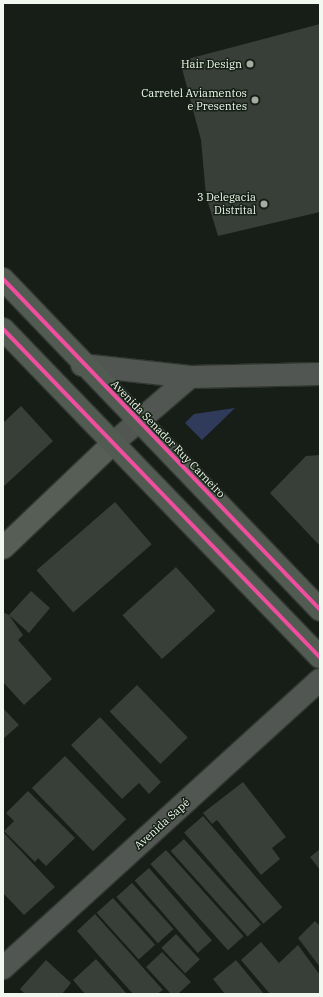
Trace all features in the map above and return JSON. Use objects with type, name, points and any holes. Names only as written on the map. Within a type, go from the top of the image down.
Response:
[{"type":"main road","name":"Avenida Senador Ruy Carneiro","points":[[3,279],[82,365],[320,610]]},
{"type":"main road","points":[[3,329],[111,445],[320,657]]},
{"type":"main road","points":[[3,548],[111,445]]},
{"type":"street","points":[[82,365],[190,378],[320,374]]},
{"type":"street","points":[[111,445],[190,378]]},
{"type":"street","name":"Avenida Sapé","points":[[3,968],[320,680]]},
{"type":"shaded area","points":[[235,408],[202,440],[185,423],[194,414]]},
{"type":"building","points":[[320,24],[320,212],[218,236],[206,196],[201,140],[180,61]]},
{"type":"building","points":[[21,406],[53,441],[3,487],[3,423]]},
{"type":"building","points":[[320,455],[320,546],[270,493],[306,456]]},
{"type":"building","points":[[115,502],[152,544],[73,612],[37,570]]},
{"type":"building","points":[[176,567],[215,611],[162,659],[122,615]]},
{"type":"building","points":[[31,591],[50,608],[29,633],[9,615]]},
{"type":"building","points":[[3,612],[9,615],[23,635],[18,640],[52,679],[24,705],[3,682]]},
{"type":"building","points":[[137,685],[188,738],[160,764],[110,711]]},
{"type":"building","points":[[3,708],[19,725],[3,739]]},
{"type":"building","points":[[100,717],[161,782],[149,794],[139,783],[122,799],[71,745]]},
{"type":"building","points":[[65,756],[126,819],[93,851],[32,788]]},
{"type":"building","points":[[243,782],[286,837],[272,848],[280,859],[261,875],[217,820],[212,824],[203,813]]},
{"type":"building","points":[[28,791],[75,838],[46,866],[38,858],[35,862],[4,831],[14,821],[6,813]]},
{"type":"building","points":[[203,816],[282,907],[264,924],[184,832]]},
{"type":"building","points":[[3,832],[55,887],[24,915],[3,893]]},
{"type":"building","points":[[184,839],[261,924],[248,937],[171,851]]},
{"type":"building","points":[[320,849],[320,870],[310,857]]},
{"type":"building","points":[[166,850],[244,936],[228,950],[150,864]]},
{"type":"building","points":[[149,868],[212,940],[198,953],[135,880]]},
{"type":"building","points":[[132,883],[173,929],[158,943],[116,897]]},
{"type":"building","points":[[113,898],[155,945],[139,960],[97,913]]},
{"type":"building","points":[[95,914],[163,990],[157,994],[133,994],[77,931]]},
{"type":"building","points":[[315,921],[320,926],[320,967],[298,938]]},
{"type":"building","points":[[176,934],[200,960],[185,973],[161,948]]},
{"type":"building","points":[[261,942],[279,963],[298,945],[320,975],[320,994],[270,994],[241,960]]},
{"type":"building","points":[[162,952],[191,982],[178,994],[171,994],[146,967]]},
{"type":"building","points":[[96,959],[127,994],[85,994],[73,980]]},
{"type":"building","points":[[46,960],[71,983],[62,994],[25,994],[20,989]]},
{"type":"building","points":[[236,960],[264,994],[225,994],[213,979]]},
{"type":"cycle path","points":[[3,279],[320,610]]},
{"type":"cycle path","points":[[3,329],[320,657]]},
{"type":"place","name":"Hair Design","points":[[250,64]]},
{"type":"place","name":"Carretel Aviamentos e Presentes","points":[[255,100]]},
{"type":"place","name":"3 Delegacia Distrital","points":[[264,204]]}]
